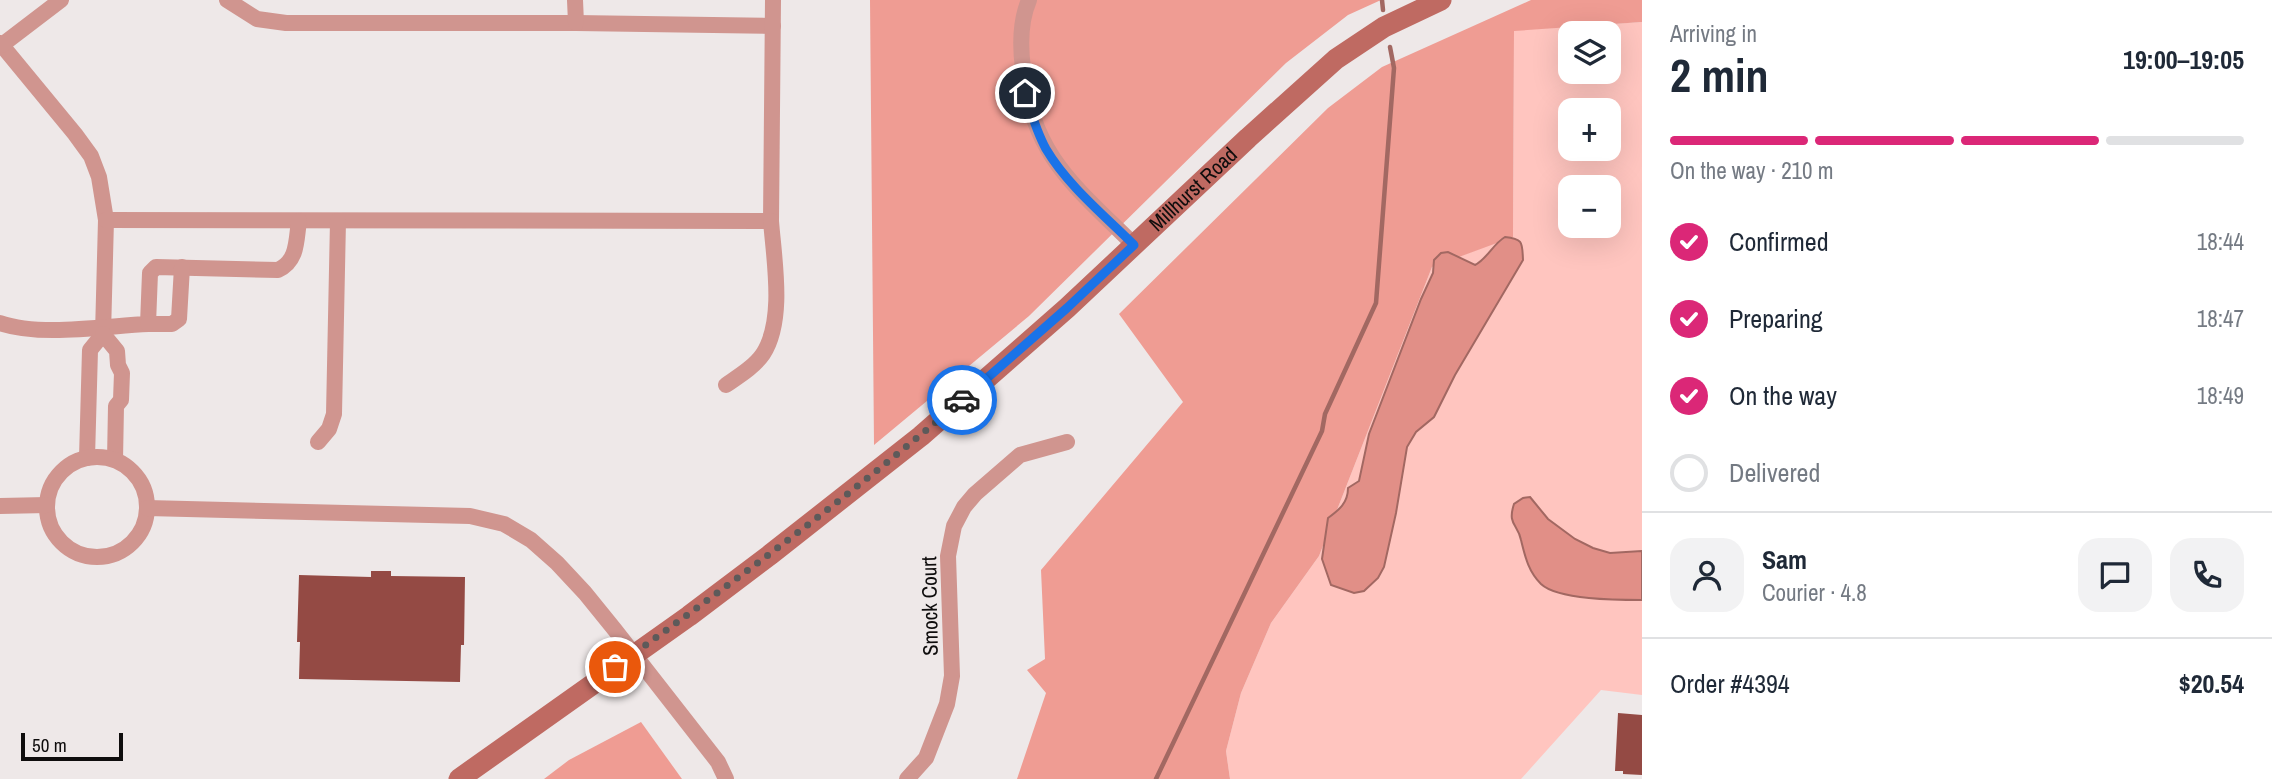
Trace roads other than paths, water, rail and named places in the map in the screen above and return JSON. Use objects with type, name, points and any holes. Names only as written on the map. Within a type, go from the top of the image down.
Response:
[{"type":"street","points":[[61,0],[1,44],[91,156],[99,177],[106,220],[103,330],[90,350],[87,458]]},
{"type":"street","points":[[227,0],[257,19],[286,23],[774,26]]},
{"type":"street","points":[[575,0],[576,23]]},
{"type":"street","points":[[726,385],[750,369],[772,337],[776,299],[771,221],[773,0]]},
{"type":"street","points":[[1030,0],[1021,33],[1022,60],[1025,93],[1035,125],[1060,170],[1134,245]]},
{"type":"street","name":"Millhurst Road","points":[[458,779],[689,616],[921,436],[1007,362],[1336,60],[1384,27],[1441,0]]},
{"type":"street","points":[[106,220],[771,221]]},
{"type":"street","points":[[148,324],[150,273],[156,267],[278,270],[288,266],[293,258],[299,220]]},
{"type":"street","points":[[318,442],[330,429],[334,414],[338,221]]},
{"type":"street","points":[[0,323],[12,327],[47,330],[103,330],[172,324],[179,319],[182,267]]},
{"type":"street","points":[[103,330],[117,351],[118,365],[122,373],[121,400],[116,408],[114,460]]},
{"type":"street","points":[[89,407],[116,408]]},
{"type":"street","name":"Smock Court","points":[[906,779],[926,758],[947,704],[953,643],[948,556],[954,526],[975,494],[1020,456],[1067,442]]},
{"type":"street","points":[[97,456],[114,460],[129,468],[146,495],[144,527],[135,540],[116,554],[92,558],[76,554],[63,545],[52,531],[47,514],[47,497],[53,481],[65,468],[80,459],[97,456]]},
{"type":"street","points":[[0,506],[47,505]]},
{"type":"street","points":[[147,508],[470,516],[504,524],[531,540],[585,593],[718,762],[726,779]]},
{"type":"waterway","points":[[1382,0],[1383,10]]},
{"type":"waterway","points":[[1156,779],[1322,431],[1325,414],[1376,303],[1394,68],[1390,47]]}]
